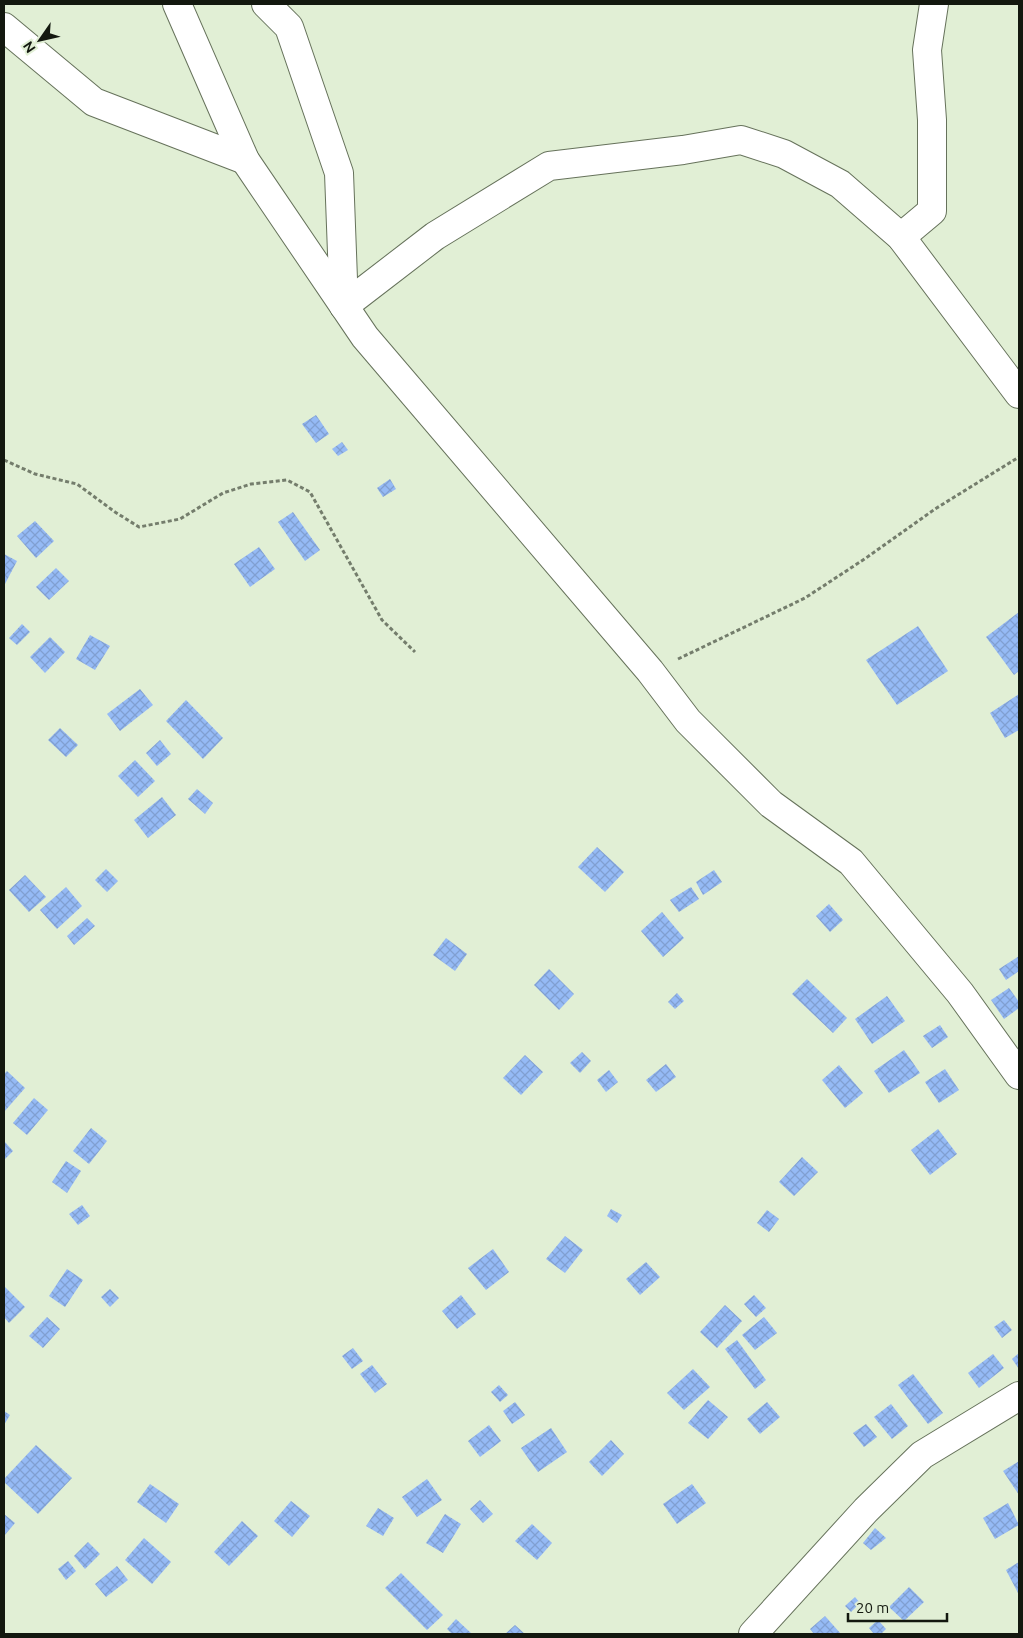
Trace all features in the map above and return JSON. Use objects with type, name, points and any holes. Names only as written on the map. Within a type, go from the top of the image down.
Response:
[{"type":"street","points":[[176,4],[245,160],[365,337],[650,671],[688,721],[771,804],[851,862],[960,993],[1019,1075]]},
{"type":"street","points":[[266,4],[289,26],[339,173],[344,306]]},
{"type":"street","points":[[901,237],[932,211],[932,120],[927,50],[934,4]]},
{"type":"street","points":[[4,27],[94,102],[245,160]]},
{"type":"street","points":[[344,306],[434,236],[549,166],[683,150],[741,140],[784,154],[840,184],[901,237],[1019,394]]},
{"type":"street","points":[[753,1634],[866,1510],[922,1455],[1019,1396]]},
{"type":"path","points":[[650,671],[728,637],[805,598],[935,509],[1019,457]]},
{"type":"path","points":[[4,460],[35,474],[77,484],[139,527],[180,519],[223,493],[251,484],[288,480],[310,492],[382,620],[415,652]]},
{"type":"building","points":[[316,415],[329,434],[316,443],[302,424]]},
{"type":"building","points":[[342,442],[348,450],[338,456],[332,449]]},
{"type":"building","points":[[390,479],[396,489],[383,497],[377,488]]},
{"type":"building","points":[[293,512],[320,550],[305,561],[278,522]]},
{"type":"building","points":[[35,521],[54,541],[36,558],[17,536]]},
{"type":"building","points":[[259,547],[275,569],[250,587],[234,564]]},
{"type":"building","points":[[4,554],[17,561],[5,584],[4,583]]},
{"type":"building","points":[[56,568],[69,581],[49,600],[36,587]]},
{"type":"building","points":[[1019,612],[1019,671],[1014,675],[986,637]]},
{"type":"building","points":[[22,624],[30,632],[17,645],[9,638]]},
{"type":"building","points":[[918,626],[948,671],[897,705],[866,660]]},
{"type":"building","points":[[90,635],[110,646],[95,670],[76,659]]},
{"type":"building","points":[[50,637],[65,652],[45,673],[30,657]]},
{"type":"building","points":[[140,689],[153,705],[120,731],[107,714]]},
{"type":"building","points":[[1019,694],[1019,730],[1005,738],[990,713]]},
{"type":"building","points":[[186,700],[223,738],[203,759],[166,721]]},
{"type":"building","points":[[60,728],[78,745],[66,757],[48,740]]},
{"type":"building","points":[[160,740],[171,754],[157,766],[146,753]]},
{"type":"building","points":[[135,760],[155,781],[138,797],[118,776]]},
{"type":"building","points":[[197,789],[213,803],[205,814],[188,799]]},
{"type":"building","points":[[162,797],[176,815],[148,838],[134,820]]},
{"type":"building","points":[[597,847],[624,872],[605,892],[578,867]]},
{"type":"building","points":[[106,869],[118,881],[107,892],[95,880]]},
{"type":"building","points":[[714,870],[722,882],[703,895],[696,882]]},
{"type":"building","points":[[25,875],[46,897],[29,912],[9,890]]},
{"type":"building","points":[[66,887],[82,906],[57,929],[40,910]]},
{"type":"building","points":[[691,887],[699,899],[679,912],[670,900]]},
{"type":"building","points":[[829,904],[843,920],[830,932],[816,916]]},
{"type":"building","points":[[662,912],[684,938],[663,957],[641,931]]},
{"type":"building","points":[[87,918],[95,926],[74,945],[67,936]]},
{"type":"building","points":[[446,938],[467,954],[455,971],[433,955]]},
{"type":"building","points":[[1019,956],[1019,971],[1006,980],[999,969]]},
{"type":"building","points":[[549,969],[574,994],[559,1010],[534,985]]},
{"type":"building","points":[[807,979],[847,1018],[833,1033],[792,994]]},
{"type":"building","points":[[1009,988],[1019,1002],[1019,1008],[1004,1019],[991,1000]]},
{"type":"building","points":[[677,993],[684,1001],[675,1009],[668,1002]]},
{"type":"building","points":[[887,996],[905,1021],[872,1044],[855,1019]]},
{"type":"building","points":[[940,1025],[948,1037],[932,1048],[923,1036]]},
{"type":"building","points":[[904,1050],[920,1073],[889,1093],[874,1071]]},
{"type":"building","points":[[582,1052],[591,1061],[580,1073],[570,1063]]},
{"type":"building","points":[[525,1055],[543,1072],[521,1095],[503,1078]]},
{"type":"building","points":[[666,1064],[676,1077],[656,1092],[646,1080]]},
{"type":"building","points":[[839,1065],[863,1093],[845,1108],[822,1080]]},
{"type":"building","points":[[945,1069],[959,1090],[939,1103],[925,1082]]},
{"type":"building","points":[[609,1070],[618,1082],[606,1092],[597,1080]]},
{"type":"building","points":[[7,1071],[25,1088],[4,1112],[4,1074]]},
{"type":"building","points":[[34,1098],[48,1110],[27,1135],[13,1123]]},
{"type":"building","points":[[91,1128],[107,1141],[89,1164],[73,1151]]},
{"type":"building","points":[[938,1129],[957,1154],[930,1175],[911,1150]]},
{"type":"building","points":[[4,1141],[13,1151],[4,1160]]},
{"type":"building","points":[[802,1157],[818,1172],[794,1196],[779,1182]]},
{"type":"building","points":[[66,1161],[81,1171],[67,1193],[52,1182]]},
{"type":"building","points":[[82,1205],[90,1216],[78,1225],[69,1214]]},
{"type":"building","points":[[611,1209],[622,1215],[617,1223],[607,1216]]},
{"type":"building","points":[[767,1210],[779,1219],[769,1232],[757,1223]]},
{"type":"building","points":[[565,1236],[583,1250],[565,1273],[546,1259]]},
{"type":"building","points":[[493,1249],[509,1272],[486,1290],[468,1268]]},
{"type":"building","points":[[646,1262],[660,1277],[640,1295],[626,1279]]},
{"type":"building","points":[[67,1269],[83,1280],[65,1307],[49,1296]]},
{"type":"building","points":[[4,1286],[25,1307],[9,1323],[4,1317]]},
{"type":"building","points":[[110,1289],[119,1298],[110,1307],[101,1297]]},
{"type":"building","points":[[461,1295],[476,1314],[457,1329],[442,1311]]},
{"type":"building","points":[[754,1295],[766,1308],[756,1317],[744,1304]]},
{"type":"building","points":[[725,1305],[742,1321],[717,1348],[700,1332]]},
{"type":"building","points":[[47,1317],[60,1329],[43,1348],[29,1336]]},
{"type":"building","points":[[764,1317],[777,1333],[755,1350],[742,1335]]},
{"type":"building","points":[[1004,1320],[1012,1330],[1002,1338],[994,1327]]},
{"type":"building","points":[[737,1340],[766,1380],[755,1389],[725,1349]]},
{"type":"building","points":[[353,1348],[363,1361],[352,1369],[342,1356]]},
{"type":"building","points":[[1019,1353],[1019,1369],[1012,1359]]},
{"type":"building","points":[[993,1354],[1004,1368],[979,1388],[968,1373]]},
{"type":"building","points":[[372,1365],[387,1384],[375,1393],[360,1374]]},
{"type":"building","points":[[693,1369],[710,1387],[684,1410],[667,1393]]},
{"type":"building","points":[[913,1374],[943,1413],[928,1424],[898,1385]]},
{"type":"building","points":[[499,1385],[508,1395],[500,1402],[491,1392]]},
{"type":"building","points":[[708,1400],[728,1417],[708,1439],[688,1423]]},
{"type":"building","points":[[515,1402],[525,1415],[512,1424],[503,1411]]},
{"type":"building","points":[[767,1402],[780,1417],[760,1434],[747,1419]]},
{"type":"building","points":[[891,1404],[908,1426],[892,1439],[874,1417]]},
{"type":"building","points":[[4,1411],[10,1415],[4,1425]]},
{"type":"building","points":[[866,1424],[877,1437],[864,1447],[853,1433]]},
{"type":"building","points":[[489,1425],[501,1441],[480,1457],[468,1441]]},
{"type":"building","points":[[551,1428],[567,1452],[538,1472],[521,1448]]},
{"type":"building","points":[[611,1440],[624,1454],[602,1476],[589,1462]]},
{"type":"building","points":[[36,1445],[72,1478],[38,1514],[4,1482],[4,1479]]},
{"type":"building","points":[[1019,1461],[1019,1495],[1003,1471]]},
{"type":"building","points":[[427,1479],[442,1500],[417,1517],[402,1497]]},
{"type":"building","points":[[150,1484],[179,1504],[166,1523],[137,1502]]},
{"type":"building","points":[[692,1484],[706,1503],[677,1524],[663,1504]]},
{"type":"building","points":[[480,1500],[493,1514],[483,1523],[470,1509]]},
{"type":"building","points":[[291,1501],[310,1516],[292,1537],[274,1521]]},
{"type":"building","points":[[1008,1503],[1019,1525],[995,1539],[983,1518]]},
{"type":"building","points":[[378,1508],[394,1518],[383,1536],[366,1526]]},
{"type":"building","points":[[4,1514],[15,1523],[4,1536]]},
{"type":"building","points":[[445,1514],[461,1524],[443,1553],[426,1543]]},
{"type":"building","points":[[242,1521],[258,1536],[229,1566],[214,1552]]},
{"type":"building","points":[[532,1524],[552,1543],[537,1560],[515,1541]]},
{"type":"building","points":[[875,1528],[886,1538],[871,1550],[863,1543]]},
{"type":"building","points":[[144,1538],[171,1562],[152,1584],[125,1560]]},
{"type":"building","points":[[88,1542],[100,1554],[85,1569],[74,1556]]},
{"type":"building","points":[[68,1561],[76,1571],[66,1580],[58,1569]]},
{"type":"building","points":[[1019,1562],[1019,1595],[1006,1570]]},
{"type":"building","points":[[117,1566],[128,1580],[106,1597],[95,1584]]},
{"type":"building","points":[[401,1573],[443,1615],[427,1630],[385,1588]]},
{"type":"building","points":[[909,1587],[924,1602],[904,1621],[889,1607]]},
{"type":"building","points":[[855,1597],[860,1603],[851,1612],[845,1606]]},
{"type":"building","points":[[825,1616],[841,1634],[814,1634],[810,1629]]},
{"type":"building","points":[[456,1619],[472,1634],[452,1634],[447,1629]]},
{"type":"building","points":[[878,1620],[886,1629],[881,1634],[874,1634],[869,1628]]},
{"type":"building","points":[[515,1625],[525,1634],[505,1634]]}]
